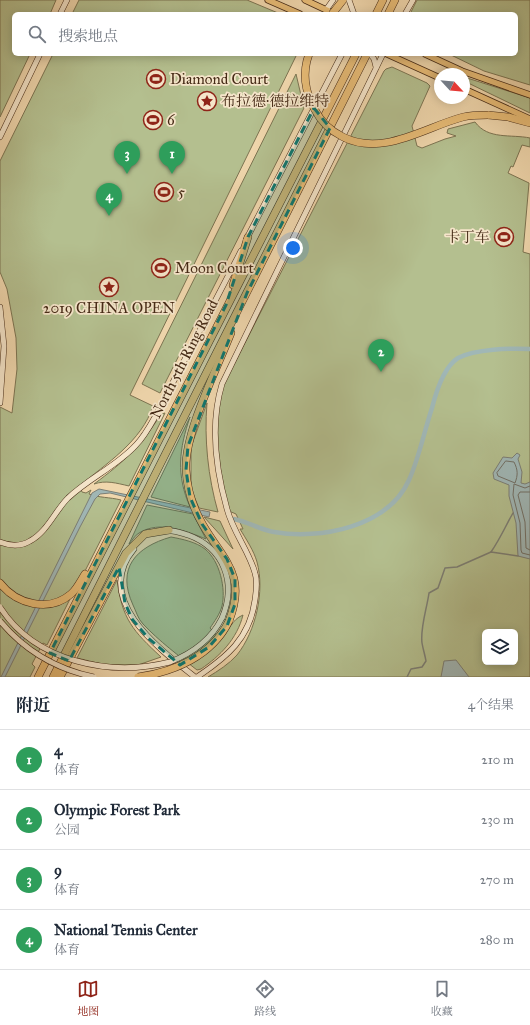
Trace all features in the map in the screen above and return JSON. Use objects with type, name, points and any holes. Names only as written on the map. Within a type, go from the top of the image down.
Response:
[{"type":"highway","points":[[329,12],[342,0]]},
{"type":"highway","points":[[377,12],[383,0]]},
{"type":"highway","points":[[389,12],[395,0]]},
{"type":"highway","points":[[308,56],[305,81],[308,96],[316,112],[326,125],[336,133],[357,142],[389,143],[465,117],[488,115],[530,123]]},
{"type":"highway","name":"North 5th Ring Road","points":[[38,677],[226,305],[355,56]]},
{"type":"highway","name":"North 5th Ring Road","points":[[53,677],[139,504],[367,56]]},
{"type":"highway","points":[[226,305],[248,238]]},
{"type":"highway","points":[[138,677],[170,670],[193,659],[214,642],[234,604],[235,579],[226,559],[202,524],[191,500],[186,470],[188,446],[247,293]]},
{"type":"highway","points":[[60,677],[126,553],[145,534],[169,530]]},
{"type":"highway","points":[[0,582],[10,594],[25,602],[32,604],[58,602],[72,594],[104,546]]},
{"type":"main road","points":[[268,0],[295,12]]},
{"type":"main road","points":[[305,0],[329,12]]},
{"type":"main road","points":[[391,56],[434,75]]},
{"type":"main road","points":[[397,56],[400,60]]},
{"type":"main road","points":[[429,56],[462,71],[530,95]]},
{"type":"main road","points":[[470,92],[530,119]]},
{"type":"street","points":[[61,12],[67,0]]},
{"type":"street","points":[[329,12],[333,0]]},
{"type":"street","points":[[349,0],[353,12]]},
{"type":"street","points":[[406,12],[413,0]]},
{"type":"street","points":[[0,137],[39,56]]},
{"type":"street","points":[[0,542],[19,545],[30,541],[37,536],[74,493],[117,461],[140,441],[155,417],[341,56]]},
{"type":"street","points":[[367,56],[374,59],[376,68]]},
{"type":"street","points":[[0,607],[14,626],[44,650],[81,666],[111,671],[148,669],[181,658],[205,642],[226,619],[228,591],[225,568],[218,556],[201,541],[169,530],[151,535],[139,543],[131,553],[123,570],[123,595],[132,619],[165,654],[196,677],[224,659],[242,638],[254,609],[256,590],[255,574],[227,510],[217,463],[216,404],[222,384],[382,56]]},
{"type":"street","points":[[0,307],[4,350],[0,403]]},
{"type":"street","points":[[0,621],[15,638],[36,654],[64,669],[94,677]]},
{"type":"highlighted area","points":[[314,108],[330,128],[247,293],[188,446],[186,470],[190,497],[202,524],[227,559],[235,579],[235,604],[227,626],[209,647],[180,665],[148,638],[132,619],[125,603],[119,567],[69,661],[50,653],[226,305],[248,237]]},
{"type":"green space","points":[[0,0],[56,0],[51,12],[12,12],[12,56],[29,56],[0,117]]},
{"type":"green space","points":[[79,0],[247,0],[276,12],[73,12]]},
{"type":"green space","points":[[417,0],[530,0],[530,85],[484,71],[453,56],[518,56],[518,12],[411,12]]},
{"type":"green space","points":[[52,56],[296,56],[130,395],[153,406],[148,419],[141,430],[122,451],[79,486],[82,492],[86,493],[91,490],[89,494],[121,500],[85,571],[67,600],[70,599],[47,645],[43,643],[32,664],[35,667],[30,677],[0,677],[0,407],[12,413],[17,369],[16,338],[7,289],[0,272],[0,161]]},
{"type":"green space","points":[[392,67],[427,83],[430,86],[412,126],[417,146],[422,148],[456,136],[447,133],[448,129],[475,122],[486,132],[530,138],[530,147],[522,145],[513,167],[511,166],[508,173],[529,183],[523,252],[530,254],[530,677],[208,677],[237,655],[244,645],[254,623],[260,585],[256,558],[240,529],[243,529],[236,514],[229,511],[226,498],[218,444],[218,399],[224,384],[384,71]]},
{"type":"green space","points":[[296,74],[304,108],[160,393],[142,384]]},
{"type":"green space","points":[[470,79],[530,98],[530,113],[470,84]]},
{"type":"green space","points":[[207,403],[206,430],[209,472],[218,512],[199,508],[191,489],[191,447]]},
{"type":"green space","points":[[165,413],[129,486],[107,482],[94,484],[131,453],[161,414]]},
{"type":"green space","points":[[190,417],[181,451],[181,473],[190,507],[151,497]]},
{"type":"green space","points":[[147,505],[193,514],[206,539],[182,530],[156,527],[139,533],[129,544]]},
{"type":"green space","points":[[204,517],[220,521],[233,549]]},
{"type":"green space","points":[[171,537],[197,544],[205,549],[215,561],[221,576],[223,599],[220,612],[210,628],[221,640],[233,622],[243,615],[237,632],[227,646],[208,664],[197,670],[162,642],[143,624],[137,615],[128,592],[128,570],[132,561],[139,553],[148,547]]},
{"type":"green space","points":[[117,580],[122,605],[130,623],[161,657],[138,665],[106,665],[77,658]]},
{"type":"water","points":[[517,453],[520,455],[518,459],[522,472],[521,483],[525,484],[530,482],[530,559],[518,556],[516,523],[509,496],[509,485],[494,479],[493,473],[503,457],[512,458]]},
{"type":"water","points":[[99,489],[210,512],[209,517],[110,493],[100,494],[95,499],[80,527],[5,677],[1,677],[92,493]]},
{"type":"water","points":[[456,660],[469,677],[441,677],[444,661]]},
{"type":"waterway","points":[[234,519],[269,531],[292,534],[312,534],[331,531],[351,527],[369,519],[386,509],[399,496],[409,480],[419,454],[438,388],[453,362],[465,355],[483,351],[530,349]]},
{"type":"waterway","points":[[491,552],[513,513]]},
{"type":"waterway","points":[[407,677],[411,669],[422,667],[426,661],[422,637],[429,593],[438,588],[445,568],[457,567],[491,552],[518,556]]},
{"type":"place","name":"Diamond Court","points":[[156,79]]},
{"type":"place","name":"布拉德·德拉维特","points":[[207,101]]},
{"type":"place","name":"6","points":[[153,120]]},
{"type":"place","name":"9","points":[[127,174]]},
{"type":"place","name":"4","points":[[172,174]]},
{"type":"place","name":"5","points":[[164,192]]},
{"type":"place","name":"National Tennis Center","points":[[109,216]]},
{"type":"place","name":"卡丁车","points":[[504,237]]},
{"type":"place","name":"Moon Court","points":[[161,268]]},
{"type":"place","name":"2019 CHINA OPEN","points":[[109,287]]},
{"type":"place","name":"Olympic Forest Park","points":[[381,372]]}]
